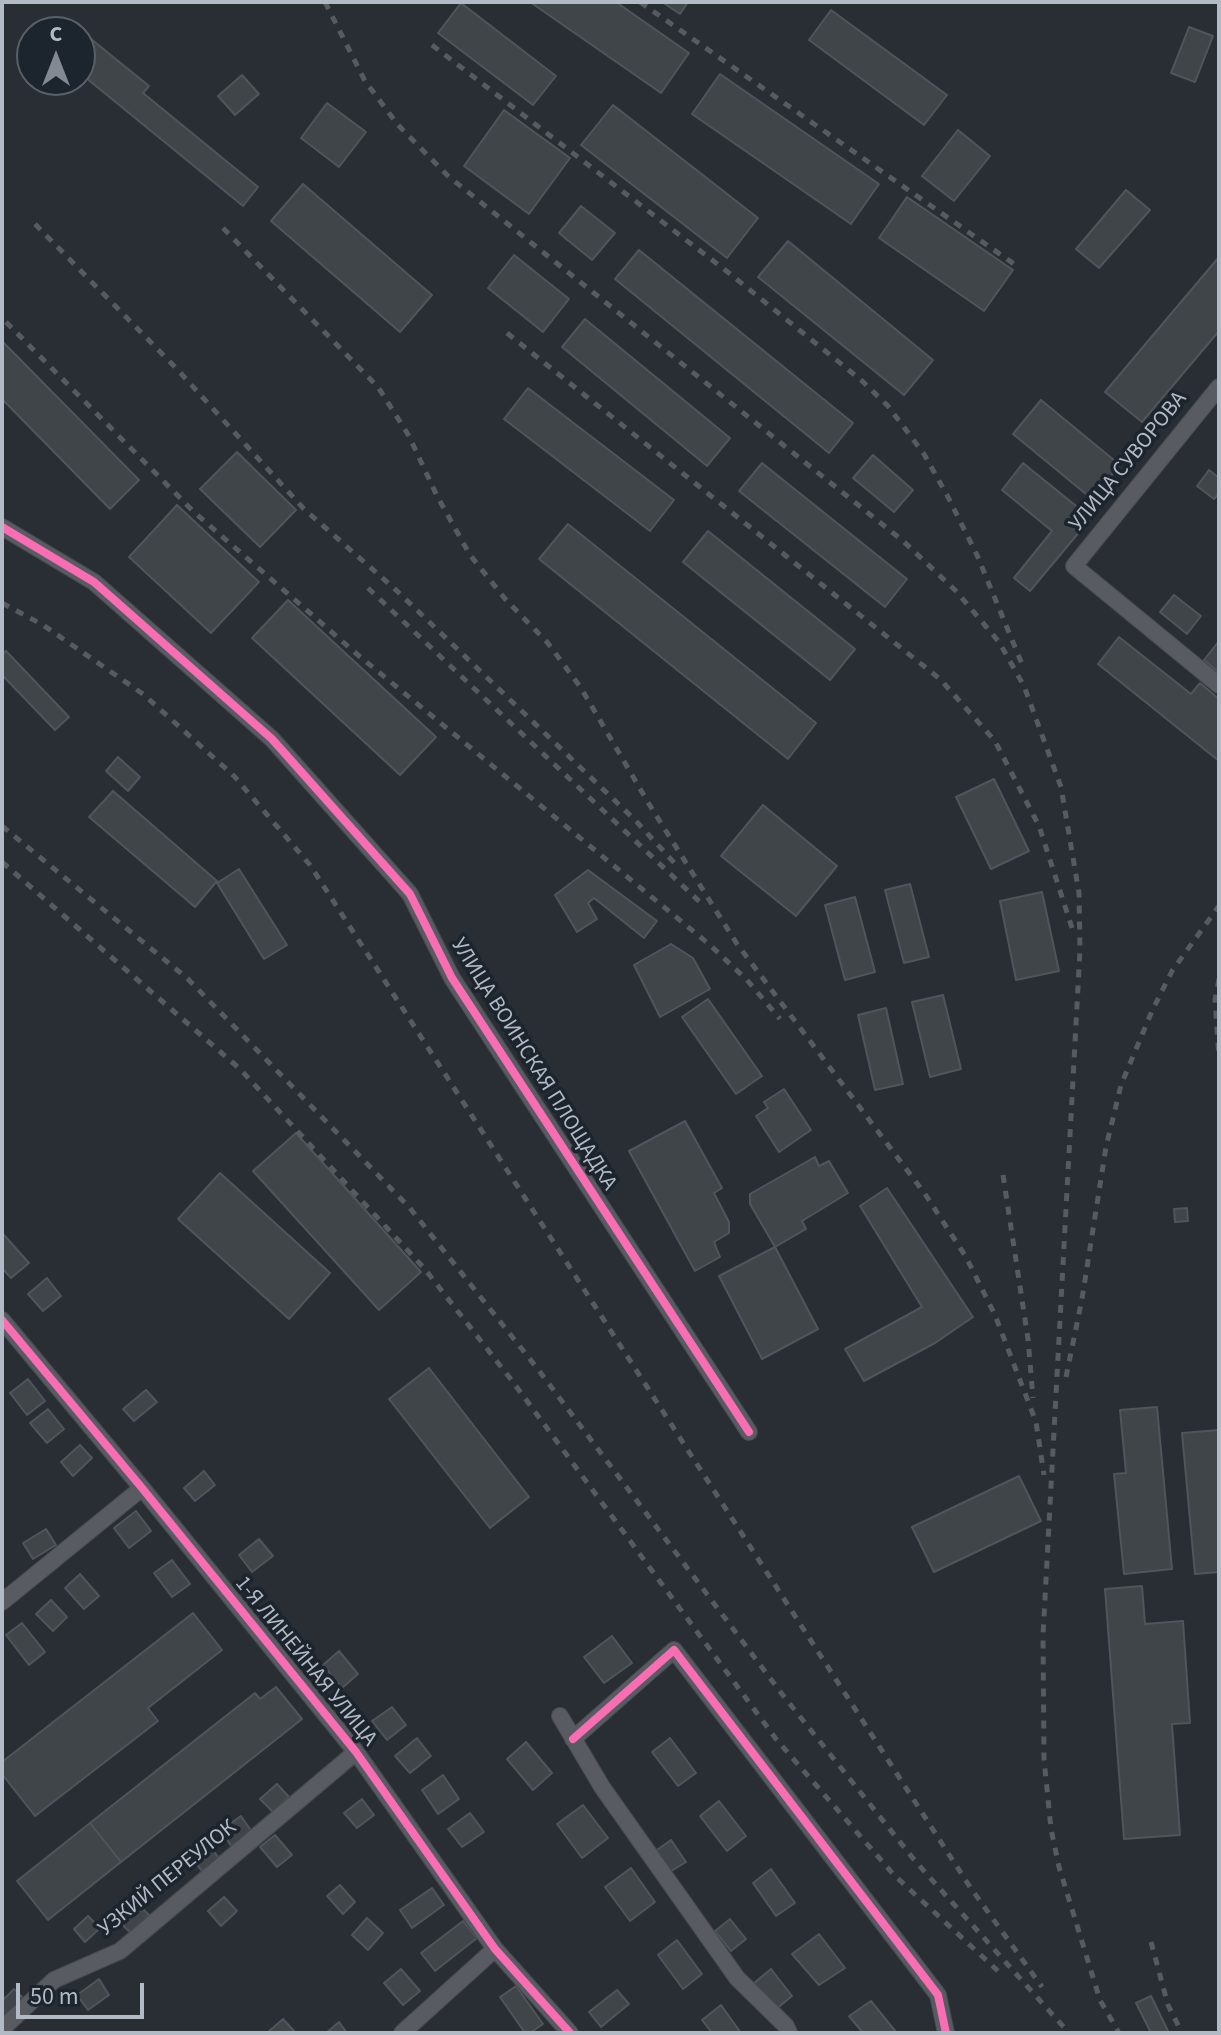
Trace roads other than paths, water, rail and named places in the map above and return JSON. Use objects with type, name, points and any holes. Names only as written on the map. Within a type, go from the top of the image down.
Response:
[{"type":"street","name":"УЛИЦА СУВОРОВА","points":[[1219,387],[1074,566],[1219,685]]},
{"type":"street","name":"УЛИЦА ВОИНСКАЯ ПЛОЩАДКА","points":[[2,527],[94,582],[272,739],[410,894],[452,978],[749,1432]]},
{"type":"street","name":"1-Я ЛИНЕЙНАЯ УЛИЦА","points":[[2,1320],[356,1752],[495,1949],[570,2033]]},
{"type":"street","points":[[2,1602],[142,1488]]},
{"type":"street","points":[[573,1739],[674,1650],[938,1995],[946,2033]]},
{"type":"street","points":[[560,1716],[602,1787],[737,1978],[786,2026],[789,2033]]},
{"type":"street","name":"УЗКИЙ ПЕРЕУЛОК","points":[[2,2029],[54,1980],[120,1951],[356,1752]]},
{"type":"street","points":[[402,2033],[495,1949]]},
{"type":"railway","points":[[325,2],[365,81],[398,125],[448,176],[903,541],[956,591],[999,642],[1024,686],[1061,787],[1079,893],[1080,950],[1043,1635],[1044,1759],[1051,1829],[1059,1867],[1100,2000],[1119,2033]]},
{"type":"railway","points":[[640,2],[1014,264]]},
{"type":"railway","points":[[432,45],[729,273],[861,380],[888,406],[924,454],[948,497],[977,555],[1022,664]]},
{"type":"railway","points":[[35,224],[176,368],[304,509],[396,590],[635,820],[679,868]]},
{"type":"railway","points":[[223,228],[378,387],[409,436],[437,496],[470,555],[506,600],[547,642],[581,688],[737,944],[925,1194],[966,1257],[995,1315],[1036,1422],[1044,1475]]},
{"type":"railway","points":[[6,322],[193,511],[358,655],[710,945],[747,980],[780,1019]]},
{"type":"railway","points":[[507,333],[940,679],[995,741],[1039,826],[1073,931]]},
{"type":"railway","points":[[368,588],[703,905]]},
{"type":"railway","points":[[2,603],[43,625],[143,694],[234,776],[310,865],[970,1887],[1042,1987]]},
{"type":"railway","points":[[2,826],[188,979],[409,1207],[537,1368],[782,1694],[916,1862],[1069,2033]]},
{"type":"railway","points":[[2,862],[240,1069],[424,1268],[513,1382],[776,1739],[894,1875],[998,1971]]},
{"type":"railway","points":[[1066,1377],[1106,1147],[1121,1085],[1172,971],[1219,906]]},
{"type":"railway","points":[[1219,979],[1215,1000],[1219,1058]]},
{"type":"railway","points":[[1003,1175],[1028,1339],[1033,1398]]},
{"type":"railway","points":[[1151,1942],[1168,2005],[1182,2033]]}]
